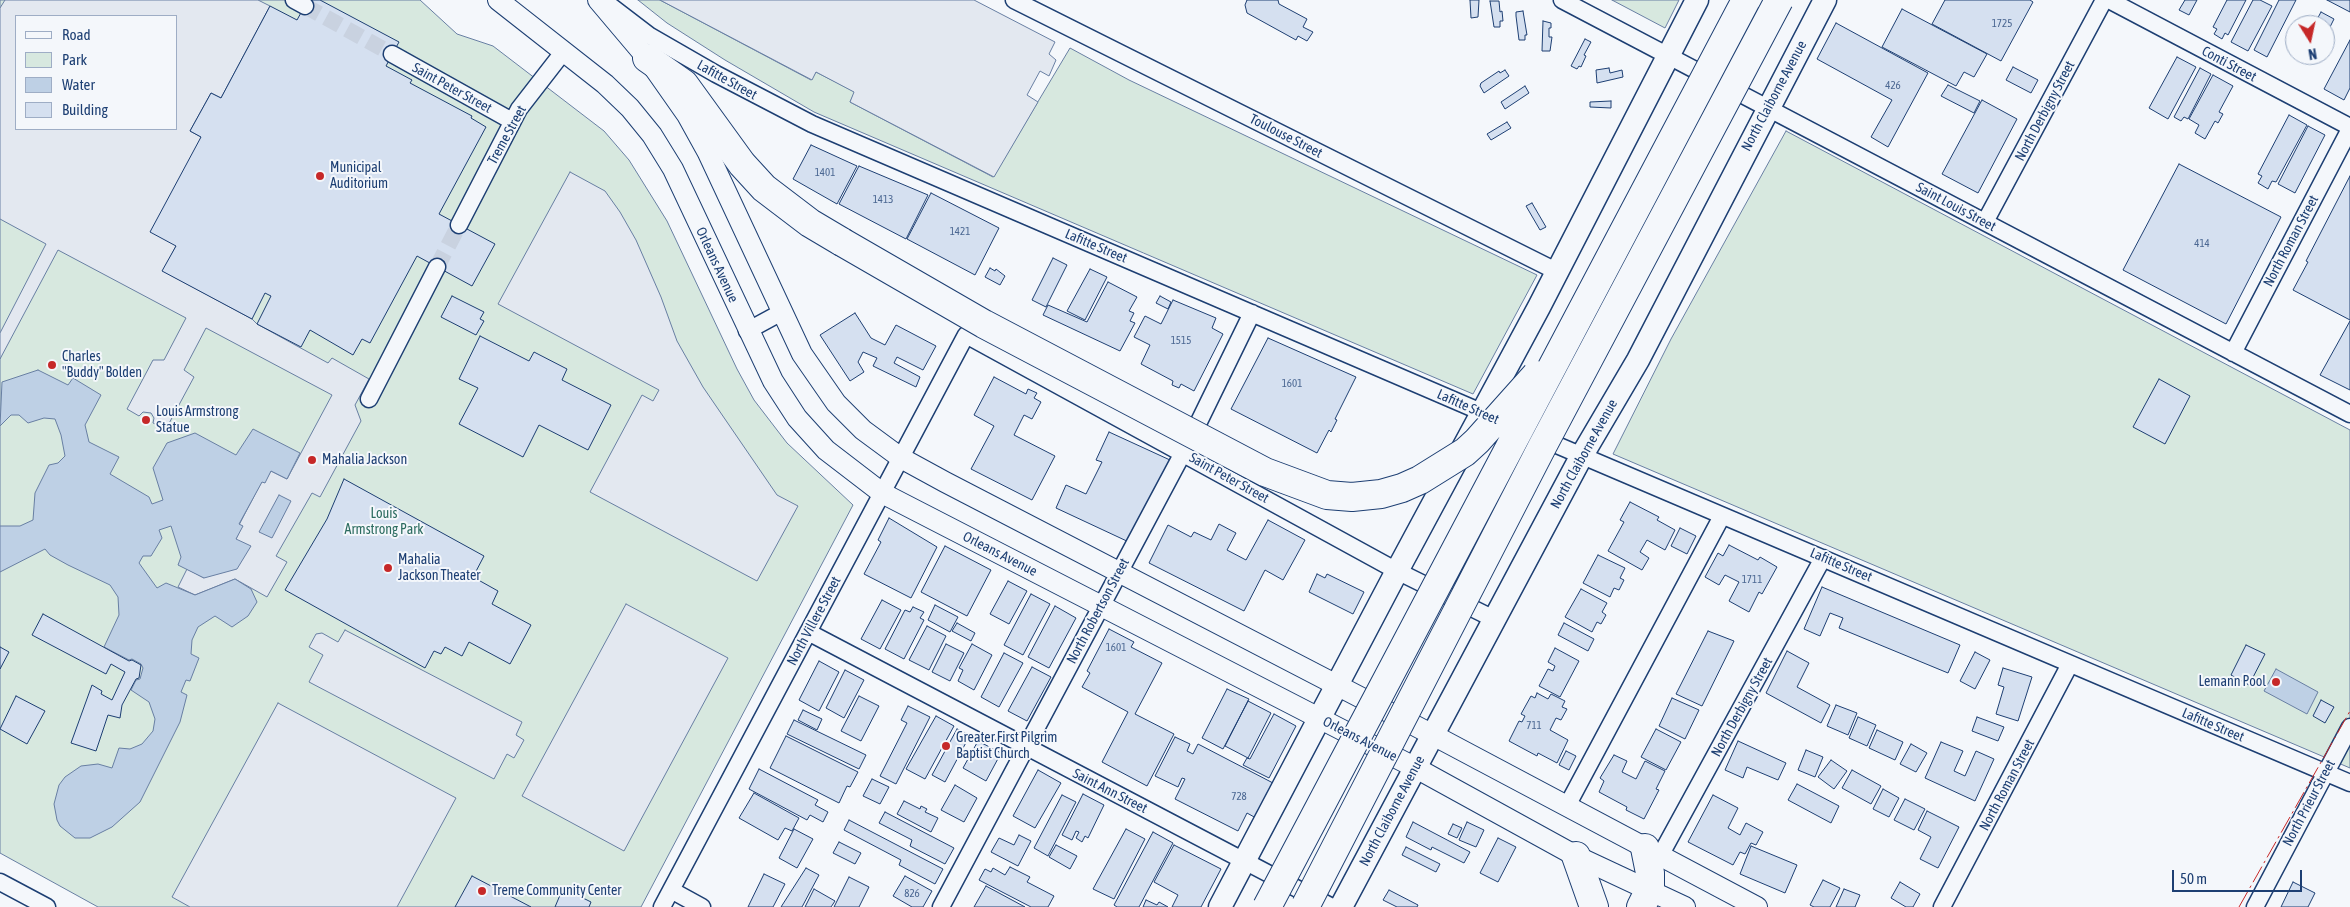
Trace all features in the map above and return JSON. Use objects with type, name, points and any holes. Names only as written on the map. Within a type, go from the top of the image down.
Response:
[{"type":"highway","points":[[1267,907],[1746,0]]},
{"type":"highway","points":[[1312,906],[1542,447],[1779,0]]},
{"type":"highway","points":[[647,58],[684,84],[742,164],[764,188],[810,223],[984,324],[1266,472],[1327,495],[1352,497],[1381,494],[1402,488],[1420,480],[1465,452],[1564,344]]},
{"type":"highway","points":[[1646,898],[1652,852]]},
{"type":"highway","points":[[1576,856],[1594,907]]},
{"type":"main road","points":[[1220,907],[1397,571],[1558,272],[1667,55],[1697,0]]},
{"type":"main road","name":"North Claiborne Avenue","points":[[1341,907],[1581,457],[1638,360],[1767,108],[1825,0]]},
{"type":"street","name":"Orleans Avenue","points":[[498,0],[605,84],[630,108],[652,135],[673,169],[747,331],[773,381],[797,418],[826,450],[882,493],[1416,768],[1576,856],[1646,898],[1685,907]]},
{"type":"street","points":[[598,0],[647,58],[687,115],[708,153],[802,354],[836,403],[863,430],[901,458],[1433,735],[1757,907]]},
{"type":"street","name":"Lafitte Street","points":[[602,0],[650,36],[716,74],[812,124],[1581,457],[2350,783]]},
{"type":"street","name":"Toulouse Street","points":[[1014,0],[1558,272]]},
{"type":"street","name":"Saint Louis Street","points":[[1562,0],[2350,414]]},
{"type":"street","name":"North Derbigny Street","points":[[1985,222],[2104,0]]},
{"type":"street","name":"Conti Street","points":[[2109,0],[2350,128]]},
{"type":"street","name":"Treme Street","points":[[459,225],[519,109],[564,51]]},
{"type":"street","name":"Saint Peter Street","points":[[392,54],[512,121]]},
{"type":"street","name":"North Roman Street","points":[[2233,353],[2350,128]]},
{"type":"street","points":[[369,399],[437,267]]},
{"type":"street","points":[[747,331],[782,312]]},
{"type":"street","name":"North Robertson Street","points":[[941,907],[1184,452],[1252,313]]},
{"type":"street","name":"Saint Peter Street","points":[[966,335],[1184,452],[1397,571],[1494,618]]},
{"type":"street","name":"North Villere Street","points":[[662,907],[966,335]]},
{"type":"street","points":[[1567,806],[1722,516]]},
{"type":"street","name":"North Derbigny Street","points":[[1652,852],[1823,558]]},
{"type":"street","name":"Saint Ann Street","points":[[808,632],[1025,747],[1245,860],[1312,906]]},
{"type":"street","name":"North Roman Street","points":[[1942,907],[2070,664]]},
{"type":"street","name":"North Prieur Street","points":[[2255,907],[2350,727]]},
{"type":"street","points":[[0,882],[47,907]]},
{"type":"street","points":[[671,890],[702,907]]},
{"type":"green space","name":"Louis Armstrong Park","points":[[0,0],[420,0],[457,34],[493,46],[604,131],[629,160],[667,221],[737,369],[754,400],[787,443],[853,505],[641,907],[98,907],[0,853]]},
{"type":"green space","points":[[638,0],[660,0],[811,80],[816,72],[855,92],[850,102],[993,177],[1070,48],[1129,80],[1537,275],[1473,394],[814,112],[725,60],[667,23]]},
{"type":"green space","points":[[1612,0],[1679,0],[1665,28]]},
{"type":"green space","points":[[1786,131],[2350,430],[2350,768],[1613,454],[1671,339]]},
{"type":"shaded area","points":[[5,0],[258,0],[270,6],[221,98],[211,93],[190,131],[201,137],[176,246],[163,271],[328,363],[332,358],[369,379],[355,405],[361,421],[320,497],[312,493],[276,556],[287,562],[267,597],[235,579],[195,595],[178,587],[187,569],[204,578],[236,539],[242,526],[239,525],[262,481],[264,483],[271,471],[287,479],[332,395],[206,328],[184,370],[194,377],[166,429],[153,423],[154,418],[151,413],[143,412],[139,416],[127,409],[153,360],[164,360],[186,318],[58,250],[0,359],[0,333],[46,244],[0,219],[0,8]]},
{"type":"shaded area","points":[[660,0],[974,0],[1055,42],[1049,54],[1056,60],[1049,76],[1040,71],[1027,95],[1038,102],[994,177],[850,102],[854,92],[816,72],[812,80]]},
{"type":"shaded area","points":[[570,172],[605,191],[620,212],[636,240],[661,297],[677,341],[703,387],[777,495],[798,506],[757,581],[590,492],[642,395],[653,401],[659,390],[498,304]]},
{"type":"shaded area","points":[[626,604],[728,658],[624,851],[522,796]]},
{"type":"shaded area","points":[[345,630],[522,722],[516,735],[524,740],[514,758],[507,754],[494,779],[309,682],[323,655],[309,647],[316,634],[322,633],[338,642]]},
{"type":"shaded area","points":[[278,703],[456,798],[397,907],[190,907],[172,897]]},
{"type":"water","points":[[38,370],[68,385],[73,378],[101,395],[85,425],[89,442],[119,457],[110,474],[149,497],[152,504],[163,500],[153,468],[167,443],[195,433],[236,455],[253,429],[300,453],[287,479],[271,471],[265,483],[262,482],[239,524],[243,526],[236,539],[251,546],[237,569],[204,578],[178,565],[181,557],[171,526],[159,530],[162,538],[151,556],[143,556],[139,563],[157,588],[166,583],[195,595],[235,579],[251,589],[257,602],[248,616],[232,627],[215,616],[198,627],[192,640],[191,654],[199,658],[190,681],[186,680],[181,692],[187,695],[180,722],[140,802],[112,827],[90,838],[75,838],[60,826],[54,804],[59,785],[65,777],[81,766],[98,764],[112,768],[119,748],[130,749],[142,744],[153,731],[155,719],[149,702],[131,690],[136,680],[140,679],[143,668],[141,664],[104,647],[119,615],[118,597],[110,585],[68,565],[50,555],[45,549],[0,572],[0,526],[20,526],[33,520],[35,493],[49,465],[58,463],[65,456],[61,435],[55,419],[44,418],[28,423],[19,415],[11,415],[0,426],[2,382]]},
{"type":"water","points":[[279,495],[291,501],[272,538],[259,532]]},
{"type":"water","points":[[2276,669],[2318,692],[2307,714],[2264,691]]},
{"type":"building","name":"Municipal Auditorium","points":[[308,0],[320,0],[399,42],[386,66],[412,80],[410,83],[472,116],[471,118],[486,127],[439,214],[495,244],[472,286],[417,256],[370,343],[362,339],[353,355],[310,330],[301,347],[257,324],[271,296],[265,293],[252,319],[162,271],[176,246],[150,232],[201,137],[190,131],[211,93],[221,98],[270,6],[297,20]]},
{"type":"building","points":[[1247,0],[1278,0],[1279,4],[1307,19],[1303,27],[1313,32],[1307,41],[1298,36],[1296,40],[1247,13],[1245,5]]},
{"type":"building","points":[[1470,0],[1479,0],[1478,17],[1471,18]]},
{"type":"building","points":[[1945,0],[2030,0],[2033,2],[2001,61],[1932,24]]},
{"type":"building","points":[[2185,0],[2197,0],[2189,15],[2179,10]]},
{"type":"building","points":[[2227,0],[2246,0],[2228,35],[2225,33],[2222,39],[2214,34],[2217,29],[2213,27]]},
{"type":"building","points":[[2253,0],[2260,0],[2272,6],[2248,51],[2231,42]]},
{"type":"building","points":[[2279,0],[2296,0],[2288,15],[2285,15],[2285,22],[2267,57],[2254,50]]},
{"type":"building","points":[[2327,0],[2350,0],[2350,12]]},
{"type":"building","points":[[1490,1],[1499,1],[1503,21],[1500,21],[1500,27],[1494,27]]},
{"type":"building","points":[[1902,9],[1987,54],[1974,77],[1964,72],[1956,86],[1882,47]]},
{"type":"building","points":[[1523,11],[1527,35],[1525,35],[1525,40],[1519,40],[1516,12]]},
{"type":"building","points":[[1543,21],[1551,23],[1551,28],[1549,28],[1549,37],[1552,37],[1550,51],[1542,51]]},
{"type":"building","points":[[1836,23],[1928,73],[1888,147],[1871,137],[1892,100],[1817,59]]},
{"type":"building","points":[[1585,39],[1591,42],[1584,55],[1586,56],[1581,67],[1579,66],[1577,69],[1571,66]]},
{"type":"building","points":[[2350,40],[2350,88],[2344,100],[2324,89]]},
{"type":"building","points":[[2177,57],[2196,67],[2168,119],[2149,108]]},
{"type":"building","points":[[2013,67],[2038,80],[2031,93],[2006,80]]},
{"type":"building","points":[[1609,68],[1610,73],[1622,70],[1623,77],[1597,83],[1596,70]]},
{"type":"building","points":[[2200,68],[2211,74],[2188,119],[2184,117],[2181,121],[2174,117]]},
{"type":"building","points":[[1505,70],[1509,76],[1484,93],[1480,86],[1481,83],[1499,71],[1500,73]]},
{"type":"building","points":[[2213,75],[2233,86],[2219,112],[2223,114],[2218,123],[2215,121],[2205,139],[2195,133],[2199,125],[2189,119]]},
{"type":"building","points":[[1948,85],[1980,101],[1974,113],[1941,96]]},
{"type":"building","points":[[1525,86],[1529,93],[1505,109],[1501,102]]},
{"type":"building","points":[[1982,100],[2017,119],[1978,193],[1942,174]]},
{"type":"building","points":[[1611,101],[1611,108],[1590,107],[1590,102]]},
{"type":"building","points":[[2289,115],[2307,125],[2276,182],[2272,181],[2268,189],[2258,183],[2262,176],[2258,174]]},
{"type":"building","points":[[1507,122],[1511,128],[1491,140],[1487,134]]},
{"type":"building","points":[[2308,126],[2325,135],[2295,193],[2278,184]]},
{"type":"building","points":[[811,145],[857,166],[837,204],[793,179]]},
{"type":"building","points":[[2179,164],[2281,217],[2226,324],[2123,270]]},
{"type":"building","points":[[859,166],[928,195],[906,239],[839,204]]},
{"type":"building","points":[[2350,176],[2350,320],[2293,290]]},
{"type":"building","points":[[931,193],[999,228],[975,275],[907,239]]},
{"type":"building","points":[[1532,203],[1546,227],[1540,230],[1526,206]]},
{"type":"building","points":[[1053,258],[1067,265],[1046,307],[1032,300]]},
{"type":"building","points":[[990,268],[995,271],[996,269],[1005,276],[1000,285],[985,277]]},
{"type":"building","points":[[1090,269],[1107,277],[1085,320],[1067,311]]},
{"type":"building","points":[[1108,282],[1137,297],[1129,311],[1134,313],[1130,321],[1135,323],[1120,351],[1043,315],[1048,305],[1087,322]]},
{"type":"building","points":[[452,296],[484,312],[480,319],[484,321],[476,335],[441,317]]},
{"type":"building","points":[[1160,296],[1171,302],[1168,309],[1156,303]]},
{"type":"building","points":[[1173,300],[1216,318],[1212,328],[1223,334],[1194,391],[1181,384],[1179,388],[1172,385],[1173,381],[1141,364],[1150,345],[1134,337],[1145,316],[1161,324]]},
{"type":"building","points":[[855,313],[871,338],[885,345],[896,325],[936,346],[923,370],[897,357],[894,363],[920,377],[916,387],[873,366],[877,358],[863,352],[858,362],[864,372],[850,381],[820,335]]},
{"type":"building","points":[[2350,321],[2350,390],[2320,375]]},
{"type":"building","points":[[480,336],[529,361],[534,352],[567,369],[562,380],[611,405],[588,450],[539,425],[523,457],[459,424],[478,388],[459,379]]},
{"type":"building","points":[[1268,338],[1356,377],[1335,419],[1337,420],[1331,432],[1329,430],[1317,453],[1231,409]]},
{"type":"building","points":[[994,377],[1026,394],[1028,389],[1037,393],[1034,398],[1041,402],[1032,419],[1024,415],[1014,435],[1055,456],[1032,500],[971,469],[994,426],[974,415]]},
{"type":"building","points":[[2159,379],[2190,396],[2165,444],[2133,427]]},
{"type":"building","points":[[1109,432],[1170,460],[1131,543],[1056,508],[1066,485],[1086,494],[1102,462],[1096,460]]},
{"type":"building","name":"Mahalia Jackson Theater","points":[[344,479],[484,556],[473,577],[498,591],[492,604],[531,625],[510,664],[469,642],[462,656],[445,647],[441,654],[434,651],[425,668],[285,590],[327,519]]},
{"type":"building","points":[[1630,502],[1659,517],[1657,520],[1675,530],[1665,550],[1647,540],[1640,552],[1649,558],[1642,570],[1608,551],[1624,522],[1620,520]]},
{"type":"building","points":[[889,518],[937,547],[911,598],[864,574],[881,542],[878,540]]},
{"type":"building","points":[[1268,520],[1305,540],[1283,580],[1265,570],[1244,611],[1149,563],[1168,525],[1191,537],[1194,532],[1211,540],[1219,524],[1236,533],[1227,550],[1246,560]]},
{"type":"building","points":[[1680,528],[1696,536],[1687,554],[1671,546]]},
{"type":"building","points":[[1729,545],[1758,560],[1760,557],[1777,567],[1762,594],[1759,592],[1749,612],[1729,601],[1739,582],[1725,575],[1719,585],[1705,577],[1718,553],[1723,556]]},
{"type":"building","points":[[945,546],[991,570],[967,616],[921,592]]},
{"type":"building","points":[[1598,555],[1625,568],[1620,578],[1624,580],[1619,590],[1614,588],[1610,597],[1583,583]]},
{"type":"building","points":[[1317,574],[1325,578],[1327,574],[1364,592],[1353,614],[1309,592]]},
{"type":"building","points":[[1008,581],[1027,591],[1009,624],[990,614]]},
{"type":"building","points":[[1822,587],[1960,645],[1948,673],[1839,628],[1843,618],[1830,613],[1820,636],[1804,629]]},
{"type":"building","points":[[1581,589],[1607,603],[1602,612],[1606,615],[1601,624],[1597,622],[1592,632],[1565,617]]},
{"type":"building","points":[[1031,594],[1050,604],[1023,655],[1004,645]]},
{"type":"building","points":[[882,600],[901,610],[880,649],[861,639]]},
{"type":"building","points":[[935,605],[958,617],[950,632],[928,620]]},
{"type":"building","points":[[1055,606],[1076,618],[1049,668],[1028,657]]},
{"type":"building","points":[[913,607],[924,612],[920,618],[924,620],[904,659],[885,649],[905,610],[910,612]]},
{"type":"building","points":[[43,614],[129,661],[132,660],[141,665],[139,678],[136,679],[122,705],[120,718],[108,715],[96,751],[71,743],[92,685],[102,691],[101,694],[112,700],[125,672],[111,664],[106,674],[32,635]]},
{"type":"building","points":[[957,623],[975,633],[971,641],[952,631]]},
{"type":"building","points":[[1564,623],[1594,639],[1588,651],[1558,635]]},
{"type":"building","points":[[927,626],[946,636],[929,670],[909,660]]},
{"type":"building","points":[[1109,629],[1134,642],[1131,647],[1162,663],[1135,714],[1174,734],[1147,786],[1102,762],[1128,712],[1082,687],[1090,673],[1087,671]]},
{"type":"building","points":[[1708,631],[1734,641],[1702,706],[1676,694]]},
{"type":"building","points":[[946,644],[964,653],[950,681],[932,672]]},
{"type":"building","points":[[972,644],[992,655],[974,690],[958,681],[963,670],[959,668]]},
{"type":"building","points":[[2246,645],[2265,654],[2249,685],[2231,675]]},
{"type":"building","points":[[0,647],[9,652],[0,669]]},
{"type":"building","points":[[1555,648],[1579,661],[1560,697],[1539,686],[1548,669],[1553,671],[1555,666],[1548,662]]},
{"type":"building","points":[[1787,651],[1809,663],[1797,687],[1830,705],[1821,723],[1766,693]]},
{"type":"building","points":[[1975,652],[1990,660],[1975,689],[1960,681]]},
{"type":"building","points":[[1004,653],[1023,663],[999,707],[981,697]]},
{"type":"building","points":[[819,661],[839,672],[819,711],[799,700]]},
{"type":"building","points":[[1032,667],[1051,677],[1027,721],[1008,711]]},
{"type":"building","points":[[2003,668],[2032,677],[2018,721],[1996,714],[2004,687],[1998,685]]},
{"type":"building","points":[[845,670],[864,680],[844,718],[826,708]]},
{"type":"building","points":[[1227,689],[1249,699],[1223,749],[1202,738]]},
{"type":"building","points":[[1537,693],[1548,699],[1551,694],[1565,701],[1562,707],[1567,709],[1561,720],[1556,718],[1550,730],[1568,740],[1557,763],[1538,753],[1537,756],[1509,741],[1519,721],[1522,722],[1525,716],[1521,714],[1531,696],[1535,698]]},
{"type":"building","points":[[16,696],[45,711],[27,744],[0,729]]},
{"type":"building","points":[[859,696],[879,706],[861,741],[841,731]]},
{"type":"building","points":[[1672,698],[1699,710],[1685,739],[1659,726]]},
{"type":"building","points":[[2321,700],[2334,707],[2325,723],[2313,716]]},
{"type":"building","points":[[1248,701],[1271,713],[1248,758],[1225,746]]},
{"type":"building","points":[[1836,705],[1857,713],[1848,735],[1827,726]]},
{"type":"building","points":[[908,706],[930,717],[896,784],[880,776],[907,723],[901,720]]},
{"type":"building","points":[[803,710],[822,719],[817,730],[798,720]]},
{"type":"building","points":[[1274,714],[1296,726],[1269,778],[1243,765],[1247,758],[1250,759]]},
{"type":"building","points":[[936,716],[954,726],[925,779],[906,769]]},
{"type":"building","points":[[1858,717],[1876,725],[1867,746],[1849,738]]},
{"type":"building","points":[[1977,717],[2004,727],[1998,741],[1972,731]]},
{"type":"building","points":[[794,720],[866,755],[859,769],[787,734]]},
{"type":"building","points":[[957,729],[970,735],[945,782],[932,775]]},
{"type":"building","points":[[1656,729],[1681,742],[1666,770],[1641,757]]},
{"type":"building","points":[[1877,730],[1903,742],[1895,760],[1869,748]]},
{"type":"building","points":[[786,736],[858,772],[850,787],[847,786],[839,803],[770,768]]},
{"type":"building","points":[[1175,737],[1190,744],[1187,751],[1193,754],[1198,744],[1273,783],[1256,818],[1247,813],[1238,831],[1175,799],[1185,779],[1182,778],[1178,787],[1155,776]]},
{"type":"building","points":[[978,741],[1001,753],[986,781],[963,768]]},
{"type":"building","points":[[1738,741],[1786,763],[1778,780],[1747,767],[1743,778],[1725,770]]},
{"type":"building","points":[[1941,742],[1963,751],[1954,771],[1965,776],[1976,751],[1994,759],[1975,801],[1925,778]]},
{"type":"building","points":[[1911,744],[1927,753],[1916,772],[1900,764]]},
{"type":"building","points":[[1806,750],[1823,757],[1815,777],[1798,770]]},
{"type":"building","points":[[1566,751],[1576,756],[1569,770],[1559,765]]},
{"type":"building","points":[[1614,755],[1627,761],[1622,772],[1636,779],[1645,761],[1665,771],[1656,789],[1659,790],[1644,819],[1626,810],[1627,807],[1599,792],[1604,781],[1600,778]]},
{"type":"building","points":[[1831,760],[1847,771],[1834,789],[1818,777]]},
{"type":"building","points":[[759,769],[818,800],[815,805],[828,812],[823,822],[810,815],[807,820],[749,789]]},
{"type":"building","points":[[1038,770],[1061,783],[1035,828],[1013,816]]},
{"type":"building","points":[[1852,770],[1881,786],[1871,804],[1842,788]]},
{"type":"building","points":[[872,779],[889,787],[880,804],[863,796]]},
{"type":"building","points":[[1797,784],[1839,806],[1831,823],[1788,800]]},
{"type":"building","points":[[955,785],[977,798],[964,822],[941,810]]},
{"type":"building","points":[[1883,789],[1899,798],[1889,817],[1873,809]]},
{"type":"building","points":[[754,793],[799,818],[792,831],[785,828],[778,840],[739,818]]},
{"type":"building","points":[[1083,794],[1104,805],[1088,838],[1085,836],[1082,842],[1076,838],[1079,832],[1076,831],[1072,840],[1062,835]]},
{"type":"building","points":[[1062,795],[1076,802],[1048,856],[1034,848]]},
{"type":"building","points":[[1713,795],[1738,808],[1728,828],[1740,835],[1746,823],[1763,832],[1756,845],[1751,843],[1745,854],[1740,852],[1733,865],[1688,842]]},
{"type":"building","points":[[1905,799],[1925,809],[1914,830],[1894,820]]},
{"type":"building","points":[[904,801],[920,809],[921,806],[927,809],[925,812],[938,818],[931,832],[897,814]]},
{"type":"building","points":[[1927,811],[1959,827],[1938,868],[1920,859],[1931,837],[1918,830]]},
{"type":"building","points":[[885,812],[954,848],[945,864],[910,846],[912,840],[879,823]]},
{"type":"building","points":[[849,820],[943,869],[935,884],[899,865],[901,860],[844,830]]},
{"type":"building","points":[[1413,822],[1470,852],[1464,863],[1432,847],[1431,850],[1406,837]]},
{"type":"building","points":[[1467,822],[1484,830],[1476,847],[1459,840]]},
{"type":"building","points":[[1453,824],[1462,828],[1457,838],[1448,834]]},
{"type":"building","points":[[794,829],[813,839],[797,868],[779,858]]},
{"type":"building","points":[[1126,829],[1145,839],[1114,899],[1093,889]]},
{"type":"building","points":[[1153,832],[1173,843],[1139,907],[1117,907],[1114,905]]},
{"type":"building","points":[[1019,835],[1031,841],[1018,866],[991,852],[999,838],[1014,845]]},
{"type":"building","points":[[1498,838],[1516,847],[1498,882],[1480,873]]},
{"type":"building","points":[[839,842],[861,853],[855,864],[833,853]]},
{"type":"building","points":[[1056,845],[1077,856],[1070,869],[1049,857]]},
{"type":"building","points":[[1174,845],[1221,869],[1201,907],[1172,907],[1178,895],[1154,882]]},
{"type":"building","points":[[1751,846],[1797,865],[1785,893],[1740,874]]},
{"type":"building","points":[[1406,847],[1440,864],[1436,872],[1402,855]]},
{"type":"building","points":[[1010,867],[1030,877],[1027,882],[1054,896],[1048,907],[1031,907],[979,880],[985,869],[991,872],[993,868],[1005,875]]},
{"type":"building","points":[[806,868],[819,875],[802,907],[781,907]]},
{"type":"building","points":[[764,874],[785,884],[773,907],[748,907]]},
{"type":"building","name":"Treme Community Center","points":[[472,876],[531,907],[455,907]]},
{"type":"building","points":[[905,876],[932,891],[923,907],[912,907],[893,896]]},
{"type":"building","points":[[849,877],[869,887],[859,907],[834,907]]},
{"type":"building","points":[[1823,880],[1840,888],[1830,907],[1814,907],[1810,905]]},
{"type":"building","points":[[1900,882],[1920,894],[1913,907],[1906,907],[1891,898]]},
{"type":"building","points":[[2293,882],[2315,893],[2308,907],[2281,907]]},
{"type":"building","points":[[986,886],[1025,907],[974,907]]},
{"type":"building","points":[[563,888],[591,902],[589,907],[555,907]]},
{"type":"building","points":[[814,889],[835,901],[831,907],[805,907]]},
{"type":"building","points":[[1844,889],[1860,895],[1855,907],[1836,907]]},
{"type":"building","points":[[1389,890],[1418,905],[1417,907],[1397,907],[1383,900]]},
{"type":"building","points":[[1146,900],[1157,905],[1159,902],[1168,907],[1143,907]]},
{"type":"tunnel","points":[[305,6],[392,54]]},
{"type":"tunnel","points":[[437,267],[459,225]]},
{"type":"power","points":[[2239,907],[2350,711]]},
{"type":"place","name":"Municipal Auditorium","points":[[320,176]]},
{"type":"place","name":"Charles \"Buddy\" Bolden","points":[[52,365]]},
{"type":"place","name":"Louis Armstrong Statue","points":[[146,420]]},
{"type":"place","name":"Mahalia Jackson","points":[[312,460]]},
{"type":"place","name":"Mahalia Jackson Theater","points":[[388,568]]},
{"type":"place","name":"Lemann Pool","points":[[2276,682]]},
{"type":"place","name":"Greater First Pilgrim Baptist Church","points":[[946,746]]},
{"type":"place","name":"Treme Community Center","points":[[482,891]]}]
